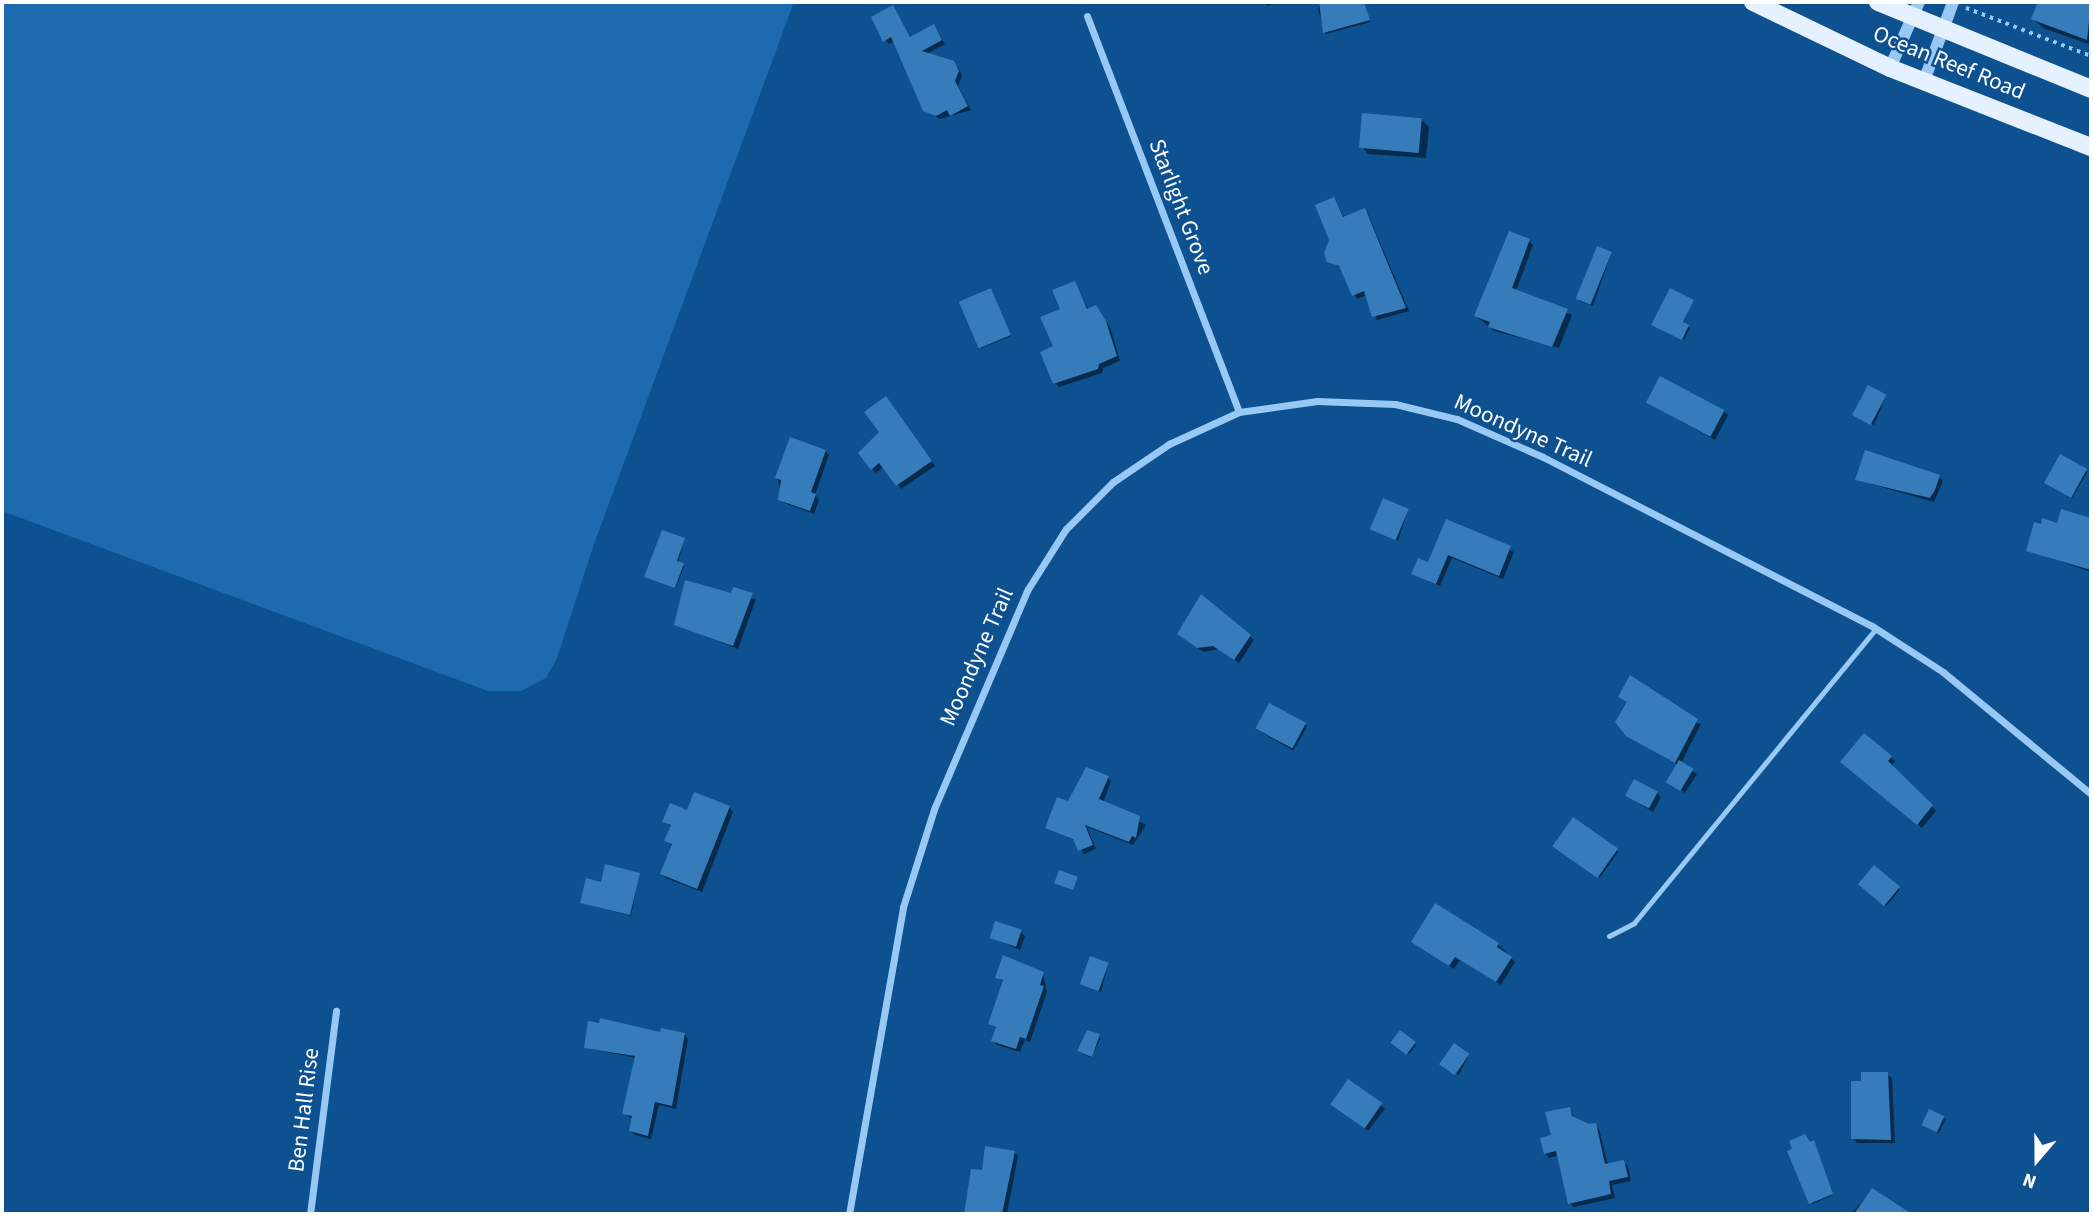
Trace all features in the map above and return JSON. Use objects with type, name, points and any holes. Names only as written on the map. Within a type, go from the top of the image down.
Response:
[{"type":"main road","name":"Ocean Reef Road","points":[[1754,2],[1890,68],[2091,147]]},
{"type":"main road","name":"Ocean Reef Road","points":[[1878,2],[1916,10],[1943,32],[2091,89]]},
{"type":"street","points":[[1923,81],[1953,2]]},
{"type":"street","points":[[1890,68],[1916,10]]},
{"type":"street","name":"Starlight Grove","points":[[1087,16],[1239,412]]},
{"type":"street","name":"Moondyne Trail","points":[[849,1214],[903,907],[934,809],[1028,589],[1066,529],[1113,482],[1169,444],[1239,412],[1317,401],[1395,404],[1457,419],[1543,457],[1876,628],[1943,673],[2091,794]]},
{"type":"street","name":"Ben Hall Rise","points":[[310,1214],[336,1011]]},
{"type":"lane","points":[[1609,936],[1634,923],[1876,628]]},
{"type":"path","points":[[1953,2],[2091,56]]},
{"type":"shaded area","points":[[2,2],[794,2],[594,544],[557,658],[546,678],[521,691],[488,691],[2,511]]},
{"type":"building","points":[[1319,2],[1364,2],[1370,20],[1323,33]]},
{"type":"building","points":[[2038,2],[2091,2],[2087,40],[2031,19]]},
{"type":"building","points":[[893,5],[910,37],[934,24],[942,40],[922,51],[954,61],[959,71],[955,81],[968,106],[950,116],[947,110],[936,116],[923,111],[891,37],[883,42],[871,17]]},
{"type":"building","points":[[1362,113],[1422,118],[1419,153],[1359,148]]},
{"type":"building","points":[[1334,197],[1343,217],[1365,208],[1406,308],[1372,317],[1364,291],[1352,296],[1339,266],[1327,262],[1324,253],[1329,240],[1315,205]]},
{"type":"building","points":[[1509,231],[1530,239],[1512,288],[1568,309],[1552,347],[1488,327],[1490,322],[1474,316]]},
{"type":"building","points":[[1597,246],[1612,252],[1590,305],[1576,299]]},
{"type":"building","points":[[1075,281],[1087,309],[1096,305],[1106,321],[1117,356],[1099,364],[1098,369],[1053,384],[1040,352],[1053,346],[1040,317],[1060,309],[1052,290]]},
{"type":"building","points":[[991,288],[1011,335],[979,349],[959,302]]},
{"type":"building","points":[[1670,288],[1694,300],[1683,322],[1689,325],[1682,340],[1651,325]]},
{"type":"building","points":[[1660,376],[1724,410],[1710,437],[1646,402]]},
{"type":"building","points":[[1868,385],[1887,395],[1871,425],[1852,415]]},
{"type":"building","points":[[886,396],[932,461],[896,486],[879,463],[871,470],[858,453],[879,432],[864,412]]},
{"type":"building","points":[[790,437],[826,450],[811,492],[816,494],[810,511],[778,500],[781,480],[775,478]]},
{"type":"building","points":[[1865,450],[1940,475],[1930,498],[1855,480]]},
{"type":"building","points":[[2060,454],[2087,469],[2071,498],[2044,483]]},
{"type":"building","points":[[1383,498],[1409,509],[1395,540],[1370,529]]},
{"type":"building","points":[[2061,509],[2091,518],[2091,570],[2026,551],[2034,522],[2041,524],[2042,518],[2057,523]]},
{"type":"building","points":[[1446,519],[1511,546],[1499,576],[1448,555],[1436,584],[1411,574],[1418,558],[1428,562]]},
{"type":"building","points":[[662,530],[685,538],[677,561],[684,563],[675,588],[644,577]]},
{"type":"building","points":[[685,580],[731,593],[733,587],[753,593],[733,646],[674,625]]},
{"type":"building","points":[[1201,594],[1251,635],[1234,660],[1213,646],[1197,648],[1177,634]]},
{"type":"building","points":[[1630,675],[1698,719],[1675,763],[1626,736],[1615,722],[1627,702],[1618,697]]},
{"type":"building","points":[[1269,703],[1306,723],[1292,748],[1255,729]]},
{"type":"building","points":[[1864,733],[1892,756],[1888,761],[1933,805],[1917,825],[1840,762]]},
{"type":"building","points":[[1679,760],[1694,769],[1680,791],[1666,782]]},
{"type":"building","points":[[1086,767],[1109,776],[1099,799],[1140,816],[1136,838],[1132,836],[1129,842],[1085,825],[1093,845],[1078,851],[1073,839],[1045,828],[1057,797],[1068,801]]},
{"type":"building","points":[[1634,779],[1658,792],[1649,808],[1625,796]]},
{"type":"building","points":[[694,792],[730,806],[697,889],[660,874],[672,844],[664,841],[671,825],[662,822],[670,803],[687,810]]},
{"type":"building","points":[[1573,817],[1618,849],[1597,878],[1552,846]]},
{"type":"building","points":[[605,864],[640,873],[630,915],[580,903],[586,878],[601,882]]},
{"type":"building","points":[[1874,865],[1900,887],[1884,906],[1858,884]]},
{"type":"building","points":[[1059,870],[1078,877],[1073,890],[1054,883]]},
{"type":"building","points":[[1435,903],[1499,943],[1497,947],[1512,957],[1496,982],[1455,957],[1449,966],[1411,942]]},
{"type":"building","points":[[995,921],[1022,930],[1016,947],[989,938]]},
{"type":"building","points":[[1003,955],[1044,972],[1040,985],[1044,986],[1026,1039],[1020,1037],[1016,1049],[991,1041],[996,1027],[988,1024],[1003,980],[995,978]]},
{"type":"building","points":[[1090,956],[1109,963],[1099,991],[1080,984]]},
{"type":"building","points":[[600,1018],[660,1032],[661,1028],[685,1033],[672,1106],[655,1102],[648,1136],[629,1131],[632,1116],[622,1114],[635,1056],[584,1048],[588,1021],[599,1023]]},
{"type":"building","points":[[1087,1030],[1100,1034],[1092,1057],[1077,1051]]},
{"type":"building","points":[[1400,1030],[1416,1042],[1406,1055],[1390,1043]]},
{"type":"building","points":[[1454,1043],[1470,1054],[1455,1075],[1439,1064]]},
{"type":"building","points":[[1861,1072],[1888,1072],[1891,1140],[1851,1139],[1851,1081],[1861,1081]]},
{"type":"building","points":[[1348,1079],[1382,1103],[1365,1128],[1330,1104]]},
{"type":"building","points":[[1570,1107],[1572,1116],[1589,1124],[1596,1123],[1605,1164],[1624,1160],[1628,1177],[1609,1181],[1611,1194],[1568,1204],[1556,1151],[1544,1154],[1540,1138],[1551,1135],[1545,1112]]},
{"type":"building","points":[[1929,1109],[1944,1116],[1937,1132],[1921,1125]]},
{"type":"building","points":[[1805,1134],[1810,1142],[1814,1140],[1833,1194],[1809,1204],[1787,1151],[1792,1149],[1789,1141]]},
{"type":"building","points":[[985,1146],[1015,1151],[1002,1214],[964,1214],[971,1169],[982,1170]]},
{"type":"building","points":[[1872,1188],[1912,1214],[1854,1214]]}]
